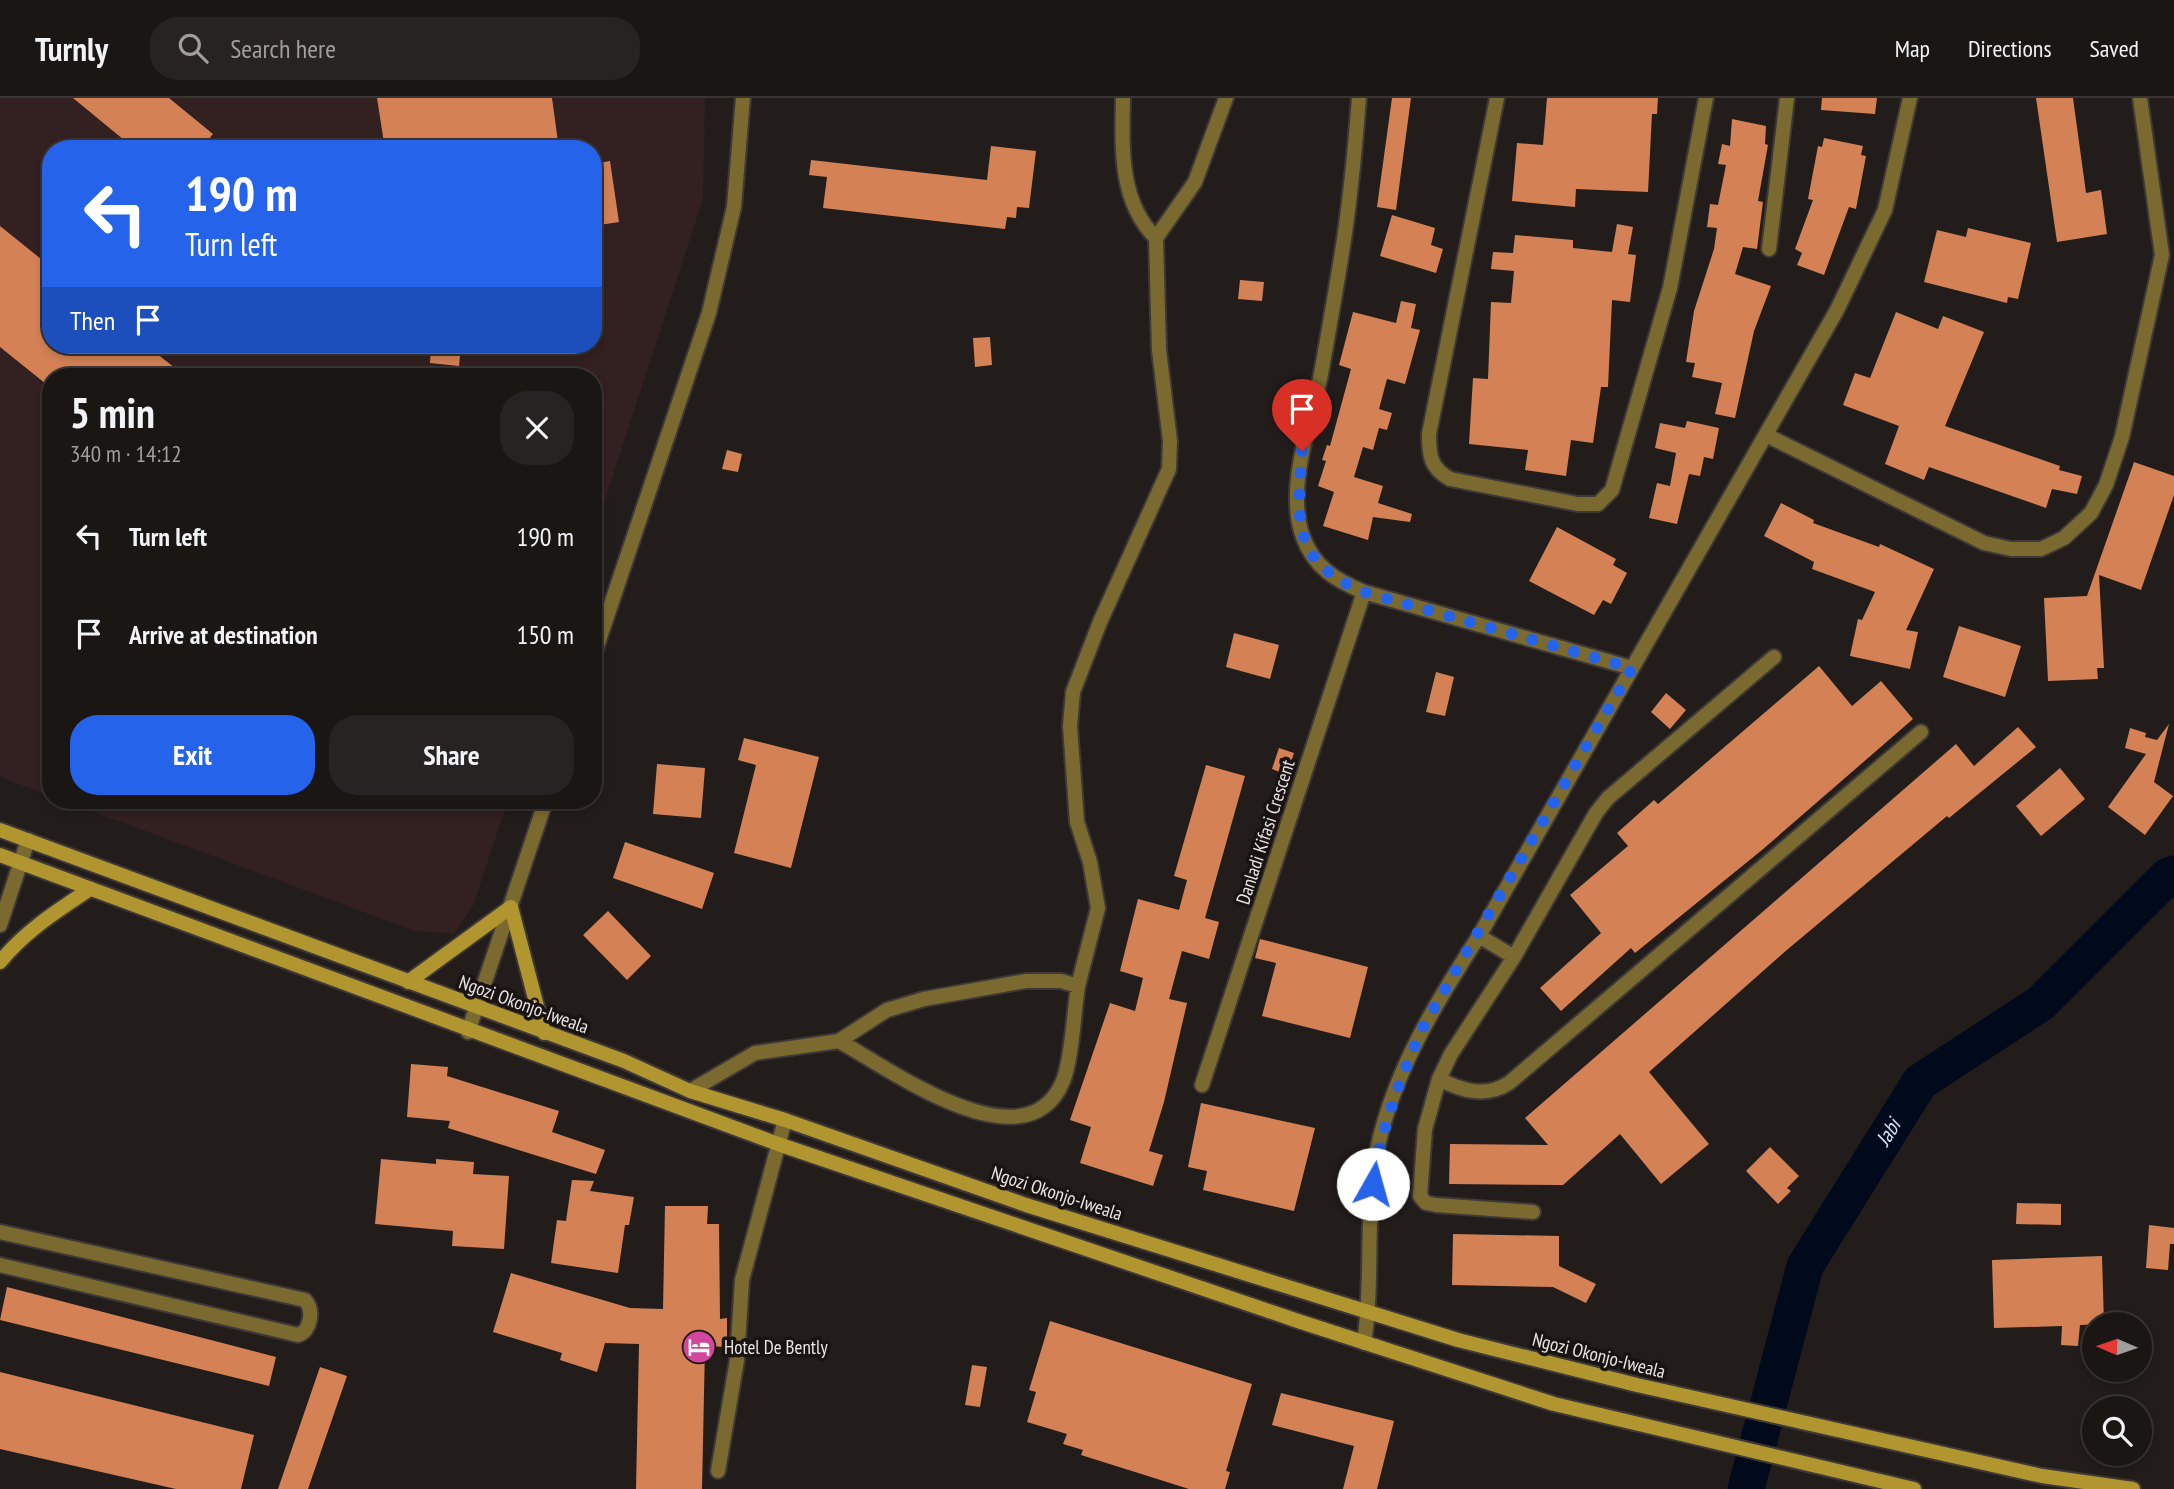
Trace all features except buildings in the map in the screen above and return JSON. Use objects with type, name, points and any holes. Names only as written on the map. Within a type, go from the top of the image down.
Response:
[{"type":"street","points":[[602,631],[709,313],[734,207],[743,98]]},
{"type":"street","points":[[1123,98],[1122,141],[1130,204],[1141,224],[1156,239]]},
{"type":"street","points":[[839,1041],[927,1092],[969,1111],[1023,1117],[1049,1103],[1063,1080],[1078,986],[1098,908],[1090,862],[1077,821],[1070,726],[1073,692],[1100,622],[1169,469],[1170,440],[1159,350],[1156,239],[1195,182],[1226,98]]},
{"type":"street","points":[[1359,98],[1342,253],[1320,376],[1302,451],[1298,501],[1302,536],[1319,567],[1340,582],[1364,592],[1632,668]]},
{"type":"street","points":[[1497,98],[1429,434],[1429,455],[1437,472],[1450,479],[1578,504],[1598,504],[1612,490],[1670,288],[1706,98]]},
{"type":"street","points":[[1769,249],[1787,98]]},
{"type":"street","points":[[1364,1343],[1369,1311],[1371,1202],[1378,1147],[1397,1085],[1423,1027],[1479,936],[1837,310],[1885,210],[1910,98]]},
{"type":"street","points":[[1766,435],[1984,543],[2011,549],[2042,549],[2064,538],[2091,513],[2105,485],[2122,437],[2162,255],[2140,98]]},
{"type":"street","name":"Danladi Kifasi Crescent","points":[[1202,1085],[1364,592]]},
{"type":"street","points":[[1533,1212],[1436,1205],[1426,1203],[1420,1196],[1425,1129],[1439,1079],[1451,1054],[1514,957],[1608,798],[1774,657]]},
{"type":"street","points":[[1439,1079],[1470,1091],[1499,1090],[1509,1083],[1921,732]]},
{"type":"street","points":[[468,1032],[543,809]]},
{"type":"street","name":"Ngozi Okonjo-Iweala","points":[[0,830],[624,1061],[690,1091],[785,1119],[1026,1205],[1458,1340],[1637,1385],[2042,1476],[2133,1489]]},
{"type":"street","points":[[0,925],[28,840]]},
{"type":"street","points":[[0,855],[468,1032],[778,1144],[1364,1343],[1554,1404],[1914,1489]]},
{"type":"street","points":[[0,962],[13,946],[47,917],[90,889]]},
{"type":"street","points":[[408,982],[511,907]]},
{"type":"street","points":[[511,907],[544,1032]]},
{"type":"street","points":[[1479,936],[1514,957]]},
{"type":"street","points":[[690,1091],[755,1053],[839,1041],[887,1010],[924,999],[1026,981],[1061,981],[1078,986]]},
{"type":"street","points":[[718,1471],[737,1360],[742,1280],[785,1119]]},
{"type":"street","points":[[0,1232],[306,1300],[311,1312],[307,1328],[298,1335],[0,1265]]},
{"type":"shaded area","points":[[0,98],[705,98],[703,199],[602,509],[602,368],[42,368],[42,793],[0,777]]},
{"type":"shaded area","points":[[86,809],[505,809],[473,906],[454,934],[415,931]]},
{"type":"waterway","name":"Jabi","points":[[1746,1489],[1805,1266],[1920,1082],[2041,1003],[2168,876],[2174,874]]},
{"type":"place","name":"Hotel De Bently","points":[[699,1347]]},
{"type":"route","points":[[1302,451],[1298,501],[1302,536],[1319,567],[1340,582],[1364,592],[1632,668],[1479,936],[1423,1027],[1397,1085],[1378,1147],[1373,1184]]}]
